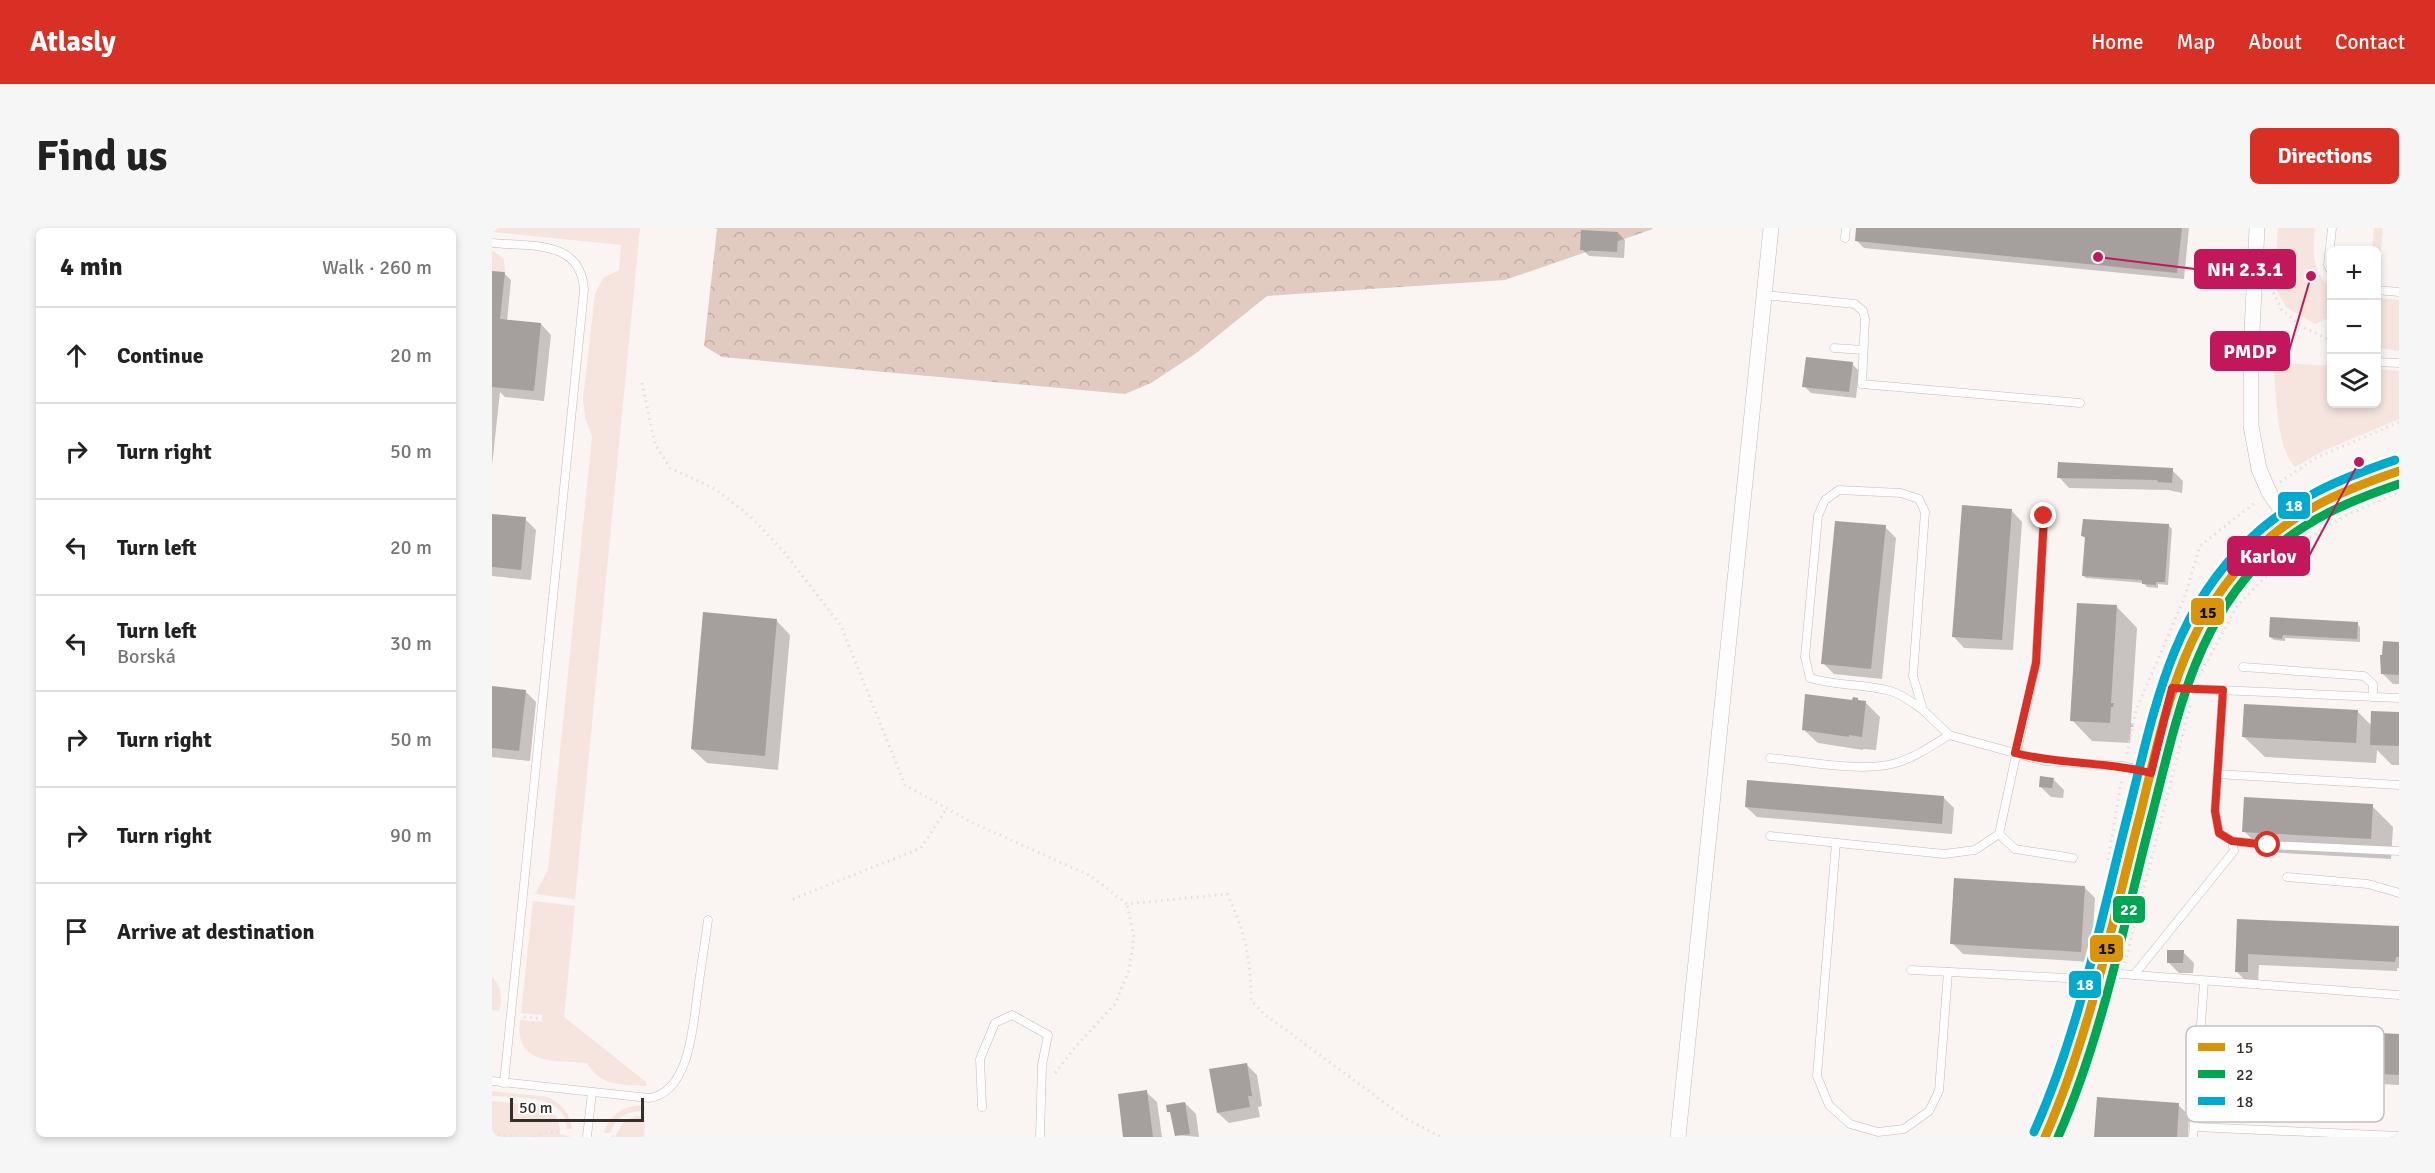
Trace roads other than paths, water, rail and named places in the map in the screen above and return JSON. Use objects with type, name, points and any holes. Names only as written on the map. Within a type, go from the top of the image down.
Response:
[{"type":"street","points":[[1678,1137],[1771,228]]},
{"type":"street","points":[[2257,228],[2251,352],[2251,426],[2259,469],[2269,492],[2289,522]]},
{"type":"street","points":[[2045,1137],[2065,1092],[2100,976],[2172,688],[2184,653],[2199,623],[2217,595],[2255,550],[2289,522],[2336,494],[2399,471]]},
{"type":"lane","points":[[1845,238],[1846,228]]},
{"type":"lane","points":[[2330,246],[2332,228]]},
{"type":"lane","points":[[492,243],[561,251],[574,260],[579,268],[584,291],[504,1083]]},
{"type":"lane","points":[[2381,290],[2399,292]]},
{"type":"lane","points":[[1764,295],[1855,304],[1863,311],[1865,319],[1862,384],[2080,403]]},
{"type":"lane","points":[[1834,348],[1863,350]]},
{"type":"lane","points":[[2381,362],[2399,363]]},
{"type":"lane","points":[[1923,710],[1913,676],[1925,512],[1919,500],[1901,493],[1839,490],[1825,500],[1818,516],[1805,657],[1810,678],[1828,684],[1890,691],[1907,698],[1949,735],[2044,761],[2124,766],[2151,773]]},
{"type":"lane","points":[[1770,836],[1944,854],[1975,850],[1999,834],[2036,663],[2044,516]]},
{"type":"lane","points":[[2243,667],[2364,676],[2373,684],[2373,697]]},
{"type":"lane","points":[[2172,688],[2399,698]]},
{"type":"lane","points":[[2223,690],[2215,811],[2219,833],[2232,841],[2268,845],[2399,851]]},
{"type":"lane","points":[[1770,758],[1864,767],[1896,763],[1949,735]]},
{"type":"lane","points":[[2217,774],[2399,785]]},
{"type":"lane","points":[[1999,834],[2015,849],[2073,858]]},
{"type":"lane","points":[[2134,975],[2234,851],[2232,841]]},
{"type":"lane","points":[[1836,843],[1817,1076],[1829,1105],[1850,1124],[1878,1132],[1904,1130],[1929,1111],[1939,1091],[1948,972]]},
{"type":"lane","points":[[2287,877],[2368,884],[2399,893]]},
{"type":"lane","points":[[492,1081],[649,1098],[664,1092],[681,1070],[689,1048],[708,920]]},
{"type":"lane","points":[[1911,970],[2067,978],[2134,975],[2399,995]]},
{"type":"lane","points":[[2202,1026],[2205,982]]},
{"type":"lane","points":[[981,1107],[980,1059],[995,1023],[1012,1015],[1048,1035],[1042,1065],[1040,1137]]},
{"type":"lane","points":[[587,1137],[592,1092]]},
{"type":"lane","points":[[2193,1137],[2194,1122]]},
{"type":"lane","points":[[2194,1127],[2399,1136]]},
{"type":"place","name":"NH 2.3.1","points":[[2098,257]]},
{"type":"place","name":"PMDP","points":[[2311,276]]},
{"type":"place","name":"Karlov","points":[[2359,462]]}]
